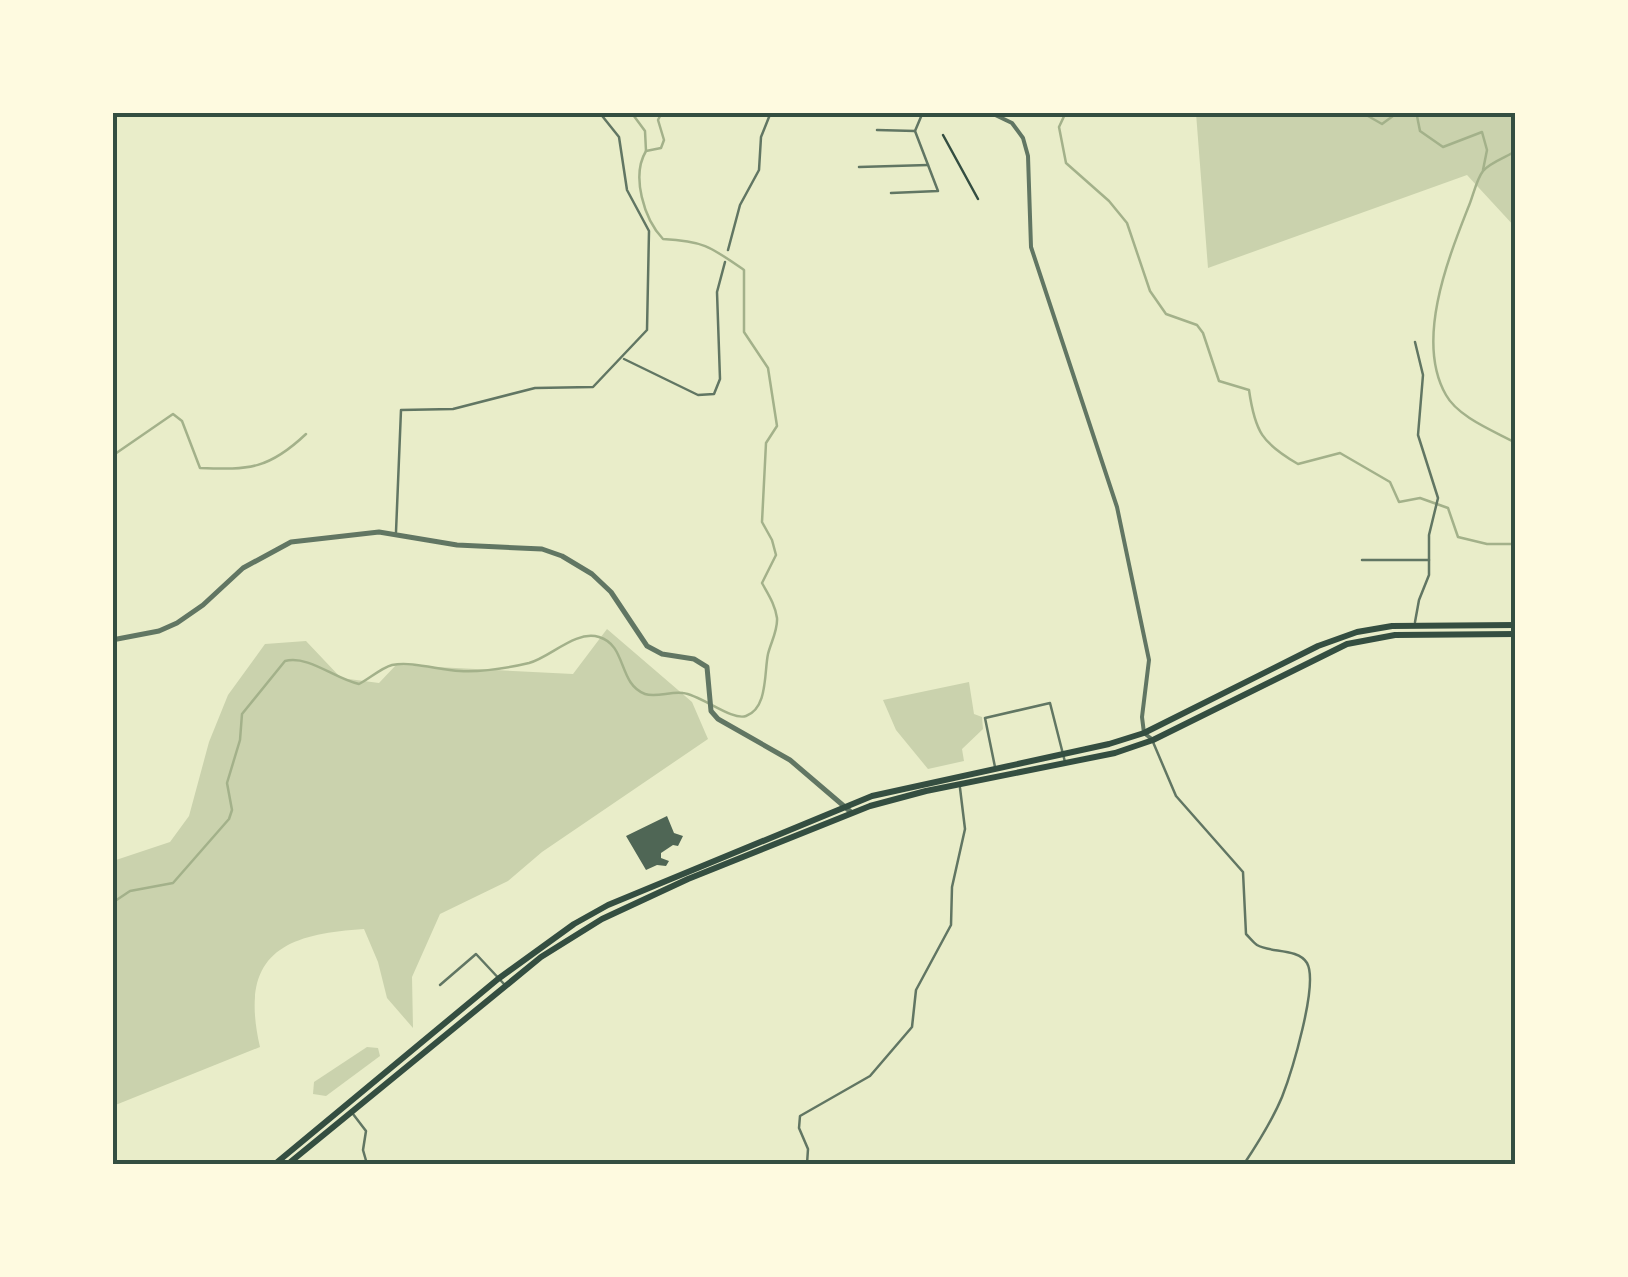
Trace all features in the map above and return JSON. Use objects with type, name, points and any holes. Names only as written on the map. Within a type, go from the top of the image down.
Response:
[{"type":"main road","points":[[275,1164],[498,978],[608,905],[841,806],[899,788],[1064,758],[1144,732],[1318,646],[1357,632],[1516,625]]},
{"type":"main road","points":[[288,1164],[541,957],[602,918],[852,813],[995,769],[1116,753],[1152,740],[1324,653],[1368,639],[1414,630],[1516,634]]},
{"type":"street","points":[[989,112],[1012,123],[1022,138],[1030,165],[1030,247],[1116,507],[1149,660],[1142,712],[1144,732],[1152,740]]},
{"type":"street","points":[[112,640],[159,631],[177,623],[243,568],[291,542],[319,536],[396,534],[458,545],[542,549],[580,565],[612,592],[648,646],[662,654],[694,659],[706,667],[711,711],[718,720],[790,760],[852,813]]},
{"type":"lane","points":[[396,534],[401,410],[453,409],[535,388],[593,387],[647,330],[650,240],[646,224],[627,190],[619,137],[599,112]]},
{"type":"lane","points":[[728,250],[740,205],[760,170],[762,138],[771,112]]},
{"type":"lane","points":[[891,193],[938,191],[915,131],[923,112]]},
{"type":"lane","points":[[877,130],[915,131]]},
{"type":"lane","points":[[859,167],[929,165]]},
{"type":"lane","points":[[623,358],[698,394],[714,394],[720,379],[717,292],[724,262]]},
{"type":"lane","points":[[1414,630],[1418,600],[1429,575],[1428,535],[1437,502],[1418,435],[1423,375],[1415,342]]},
{"type":"lane","points":[[1362,560],[1429,560]]},
{"type":"lane","points":[[995,769],[986,718],[1050,704],[1064,758]]},
{"type":"lane","points":[[1152,740],[1176,796],[1244,872],[1246,934],[1258,946],[1299,956],[1309,971],[1306,1010],[1283,1095],[1244,1164]]},
{"type":"lane","points":[[807,1164],[808,1149],[799,1128],[800,1116],[870,1076],[912,1027],[916,990],[951,925],[952,887],[965,828],[959,780]]},
{"type":"lane","points":[[440,985],[476,954],[506,986]]},
{"type":"lane","points":[[352,1113],[366,1130],[363,1150],[367,1164]]},
{"type":"path","points":[[943,135],[978,198]]},
{"type":"green space","points":[[1196,113],[1515,113],[1515,227],[1467,175],[1208,268]]},
{"type":"green space","points":[[607,629],[692,702],[708,739],[542,852],[508,881],[440,914],[412,977],[413,1028],[387,998],[364,929],[310,937],[273,956],[262,971],[255,1016],[260,1047],[113,1106],[113,861],[170,842],[189,816],[209,742],[228,695],[265,644],[306,641],[341,678],[379,683],[396,665],[573,674]]},
{"type":"green space","points":[[969,682],[974,714],[982,717],[983,729],[962,749],[964,761],[928,769],[896,730],[883,700]]},
{"type":"green space","points":[[367,1047],[378,1048],[380,1056],[326,1096],[313,1094],[314,1082]]},
{"type":"building","points":[[667,816],[674,833],[683,836],[678,846],[661,853],[661,858],[669,861],[666,866],[646,870],[626,836]]},
{"type":"waterway","points":[[631,112],[645,131],[646,151]]},
{"type":"waterway","points":[[112,903],[130,891],[173,883],[229,819],[232,810],[227,783],[240,740],[242,714],[285,661],[313,664],[359,684],[400,664],[468,671],[521,665],[590,636],[608,641],[630,682],[645,694],[683,693],[740,717],[758,706],[777,622],[762,583],[776,555],[762,522],[766,443],[777,426],[768,368],[744,332],[744,270],[706,247],[663,239],[645,209],[640,172],[646,151],[661,148],[664,140],[658,120],[662,112]]},
{"type":"waterway","points":[[1066,112],[1059,127],[1066,163],[1109,201],[1127,223],[1150,291],[1166,314],[1197,325],[1219,381],[1249,390],[1254,416],[1268,442],[1298,464],[1340,453],[1390,482],[1399,502],[1420,498],[1448,508],[1458,537],[1487,544],[1516,544]]},
{"type":"waterway","points":[[1361,112],[1382,124],[1397,113]]},
{"type":"waterway","points":[[1398,112],[1417,116],[1420,131],[1443,147],[1482,132],[1487,150],[1483,170]]},
{"type":"waterway","points":[[1516,151],[1489,165],[1478,179],[1444,275],[1434,326],[1437,374],[1446,395],[1477,423],[1516,443]]},
{"type":"waterway","points":[[112,456],[173,414],[182,421],[200,468],[258,465],[281,454],[306,434]]}]
